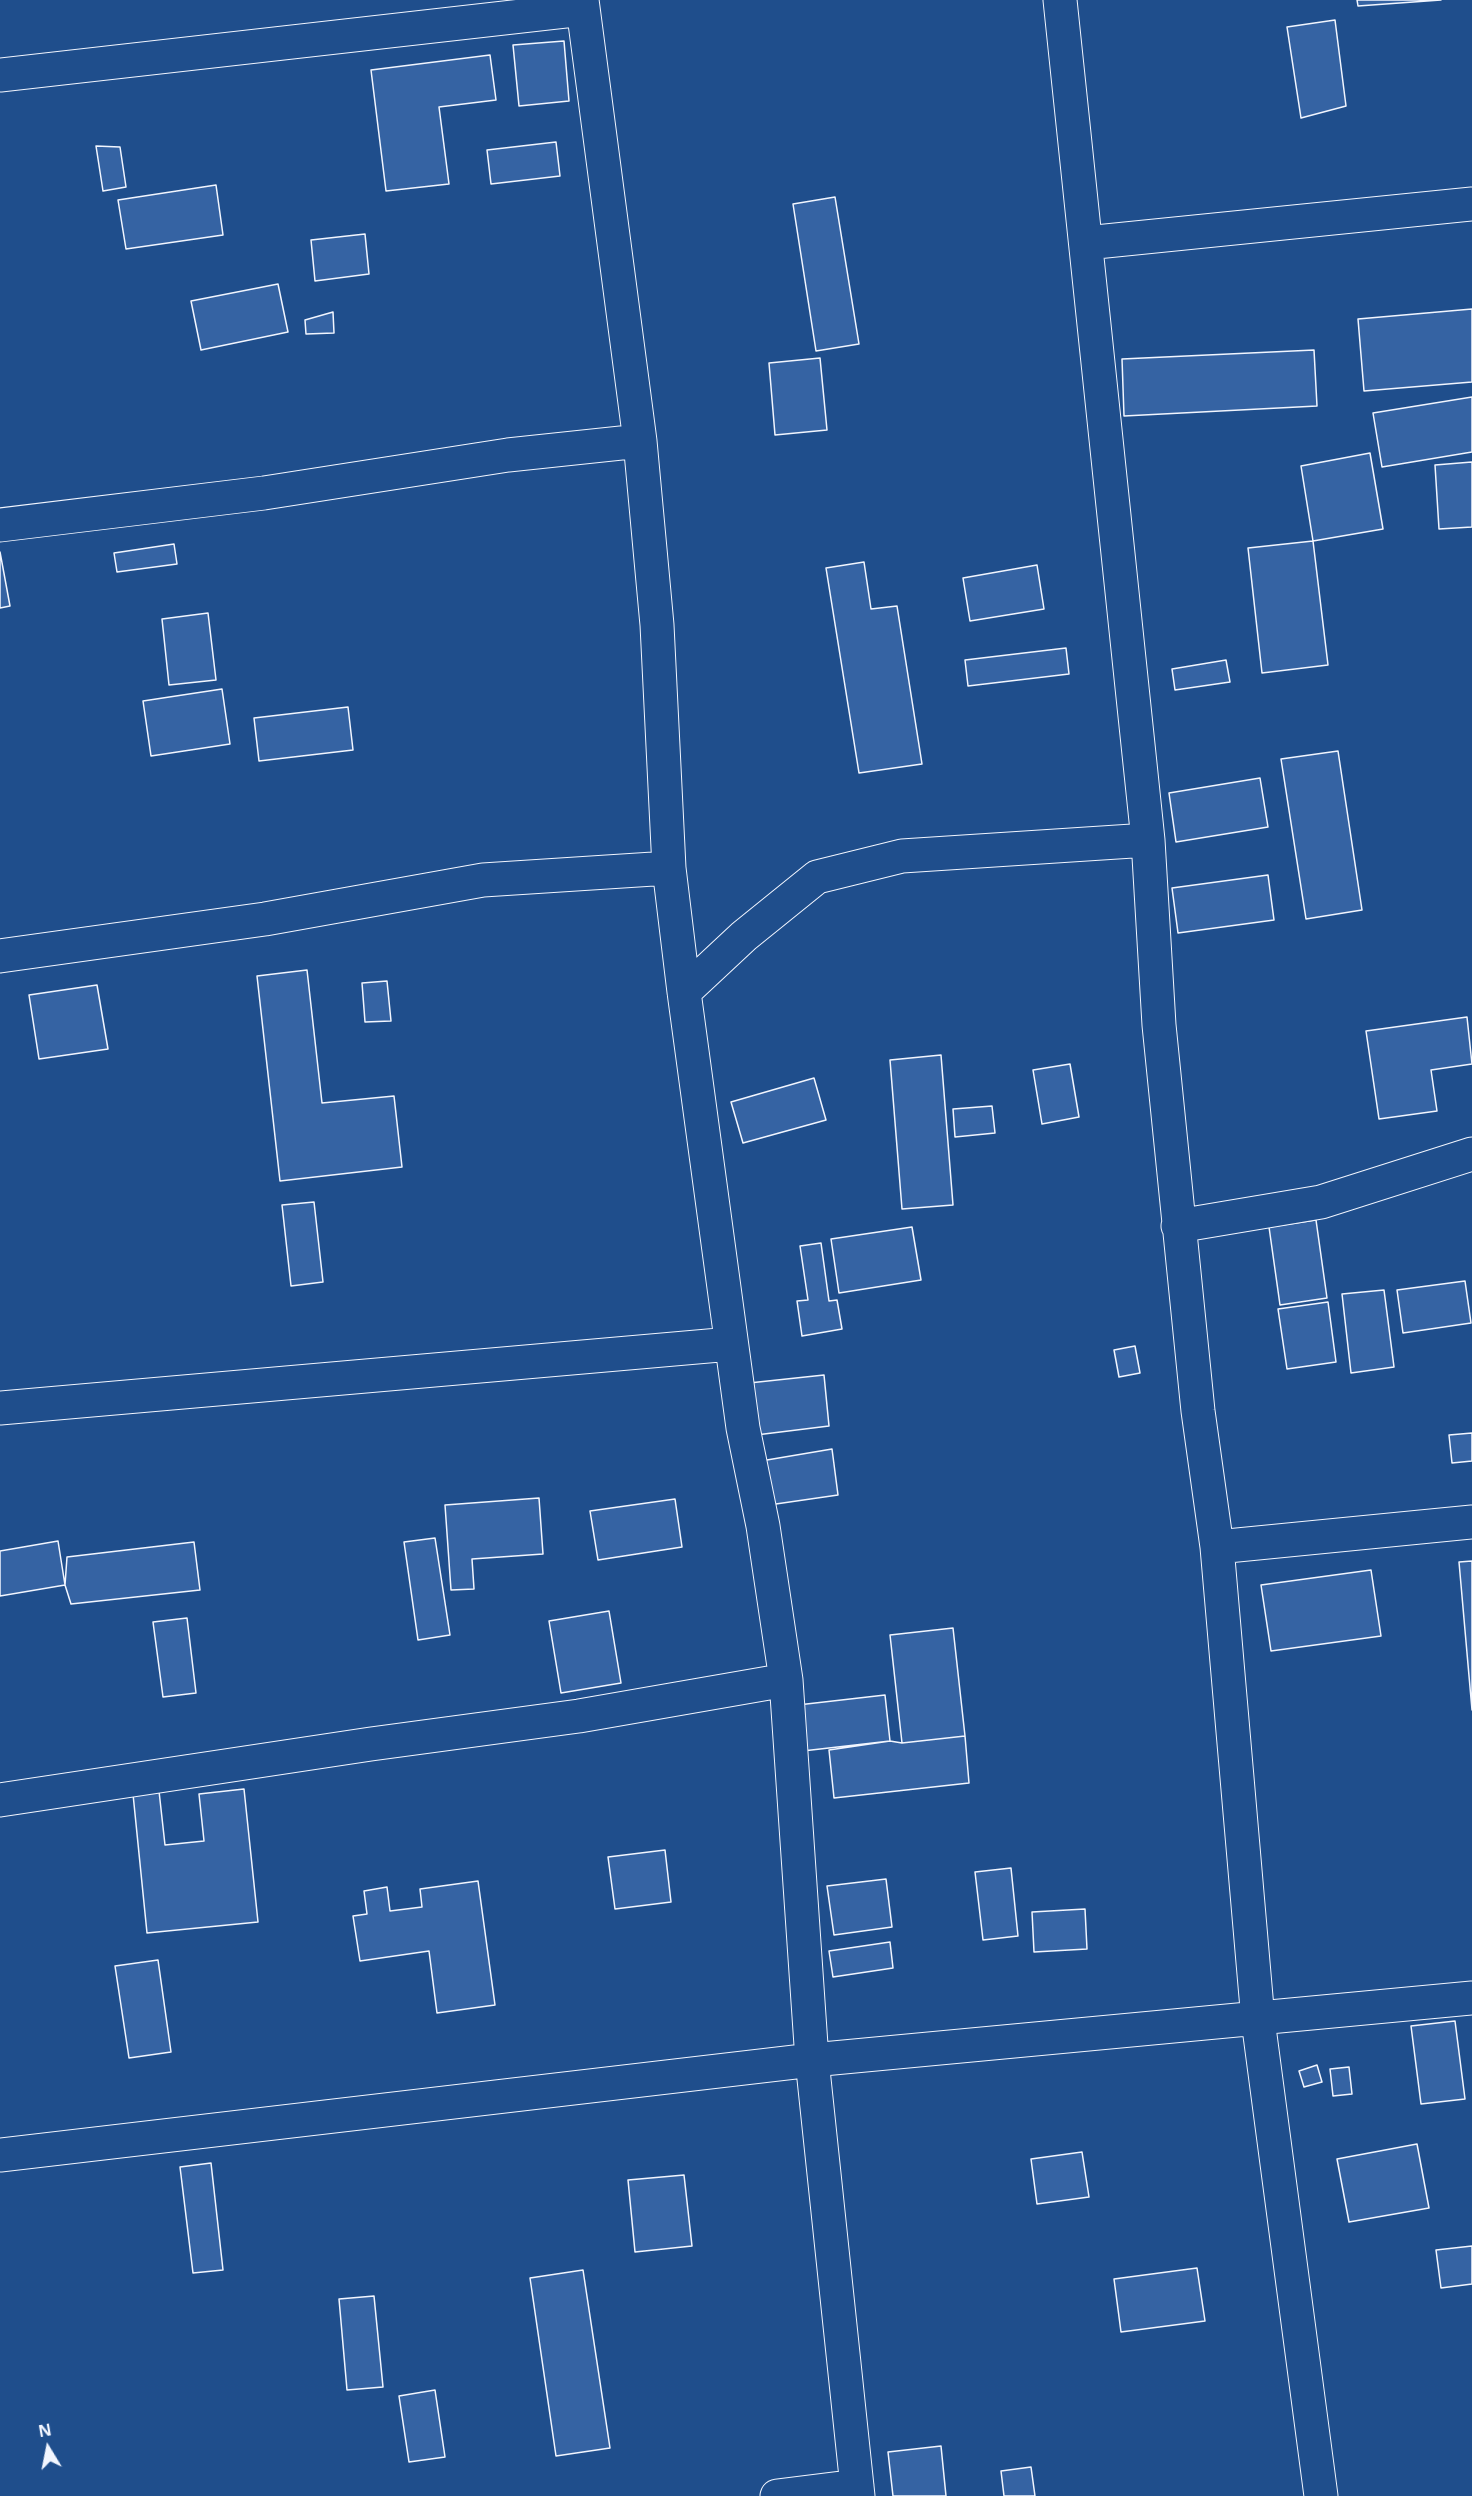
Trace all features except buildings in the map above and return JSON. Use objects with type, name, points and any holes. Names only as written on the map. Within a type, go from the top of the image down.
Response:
[{"type":"street","points":[[1060,0],[1148,840],[1159,1025],[1198,1412],[1217,1547],[1258,2020],[1321,2496]]},
{"type":"street","points":[[0,75],[582,5],[639,441],[657,625],[669,868],[684,992],[742,1428],[763,1526],[786,1680],[812,2060],[858,2491],[777,2496]]},
{"type":"street","points":[[1086,243],[1472,204]]},
{"type":"street","points":[[0,525],[264,493],[508,455],[639,441]]},
{"type":"street","points":[[684,992],[744,936],[817,877],[902,856],[1148,840]]},
{"type":"street","points":[[0,956],[265,919],[483,880],[669,868]]},
{"type":"street","points":[[1178,1226],[1321,1202],[1472,1154]]},
{"type":"street","points":[[0,1408],[730,1344]]},
{"type":"street","points":[[1217,1547],[1472,1522]]},
{"type":"street","points":[[0,1800],[359,1746],[579,1716],[786,1680]]},
{"type":"street","points":[[0,2155],[812,2060],[1258,2020],[1472,1998]]}]
